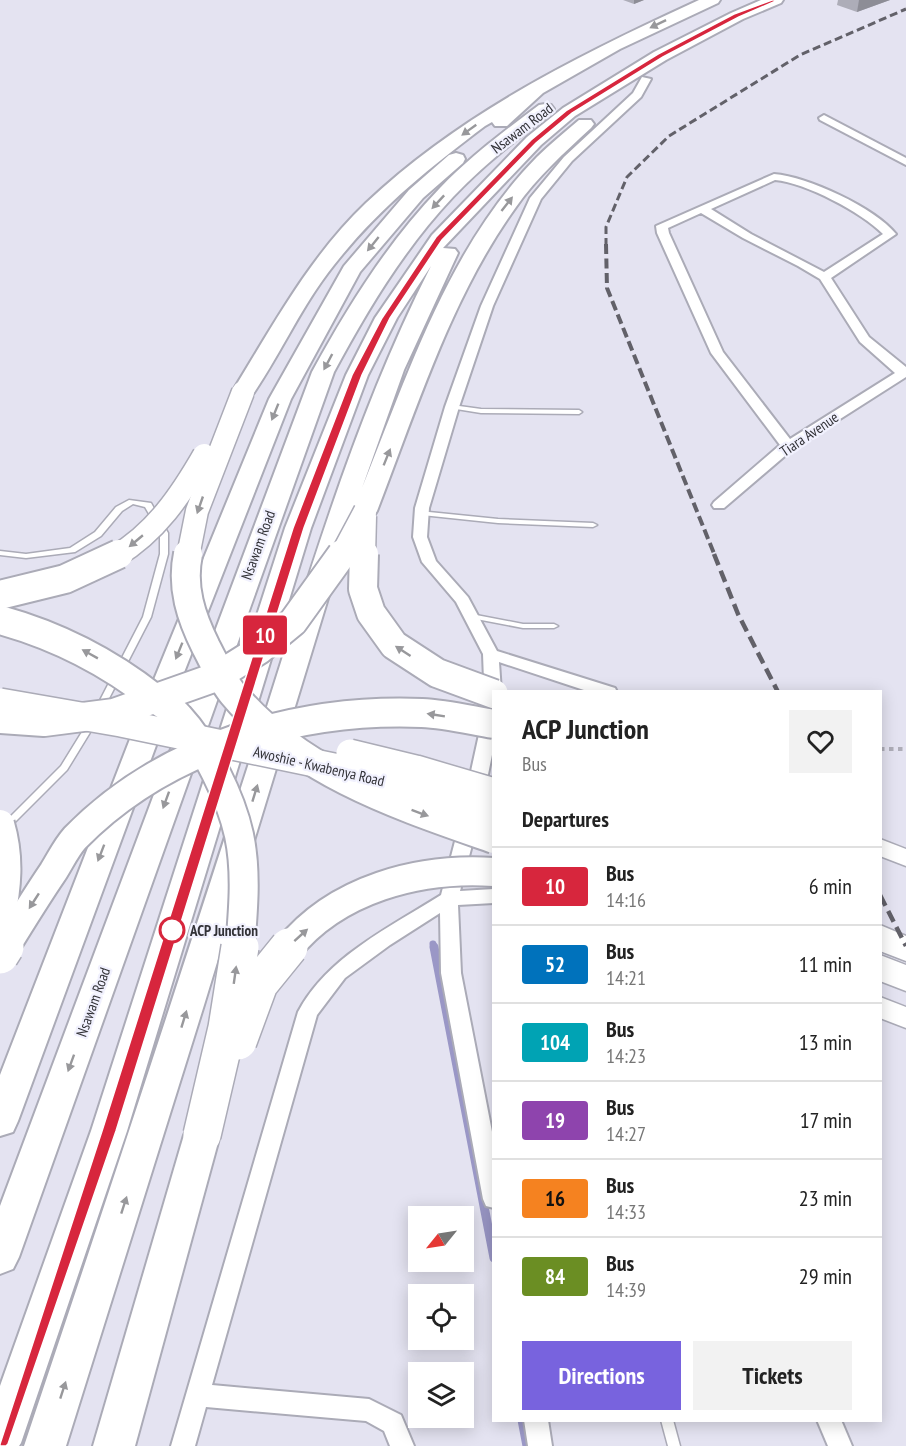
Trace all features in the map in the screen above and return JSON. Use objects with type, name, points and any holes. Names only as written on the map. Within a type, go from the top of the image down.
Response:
[{"type":"highway","points":[[0,595],[34,589],[80,574],[118,556],[159,522],[184,488],[301,296],[326,261],[372,208],[424,163],[480,122],[614,45],[712,0]]},
{"type":"highway","points":[[625,58],[741,0]]},
{"type":"highway","name":"Nsawam Road","points":[[0,1443],[109,1131],[298,528],[357,375],[386,318],[439,238],[534,141],[569,112],[660,56],[737,16],[775,0]]},
{"type":"highway","points":[[0,720],[44,722],[114,713],[216,677],[258,650],[293,622],[344,552],[365,511],[433,342],[457,291],[496,219],[522,185],[548,156],[582,126],[646,79],[682,56],[785,0]]},
{"type":"highway","name":"Nsawam Road","points":[[0,1257],[323,372],[354,314],[377,278],[409,233],[439,200],[470,169],[510,136],[598,74]]},
{"type":"highway","points":[[0,1121],[151,721],[280,399],[351,270],[416,194],[537,89]]},
{"type":"highway","points":[[45,1446],[147,1136],[334,540],[389,375],[430,286],[453,243],[464,214]]},
{"type":"highway","points":[[243,392],[197,511],[185,568],[193,618],[209,653],[232,693],[276,738],[334,775],[395,804],[492,838]]},
{"type":"highway","points":[[365,511],[363,589],[371,613],[394,645],[437,673],[492,693]]},
{"type":"highway","points":[[0,620],[36,629],[84,650],[124,673],[180,718],[205,754],[227,795],[241,842],[244,892],[228,1025],[202,1135],[114,1446]]},
{"type":"highway","points":[[0,955],[75,838],[109,806],[154,777],[192,757],[238,740],[311,720],[362,714],[422,713],[492,724]]},
{"type":"highway","points":[[0,824],[5,840],[9,878],[0,921]]},
{"type":"highway","points":[[202,1135],[259,984],[294,941],[331,908],[372,889],[412,877],[492,872]]},
{"type":"main road","name":"Awoshie - Kwabenya Road","points":[[0,685],[296,740],[416,769],[492,791]]},
{"type":"main road","name":"Awoshie - Kwabenya Road","points":[[0,702],[121,723],[353,771],[492,813]]},
{"type":"main road","points":[[882,938],[906,949]]},
{"type":"main road","points":[[882,967],[906,979]]},
{"type":"street","points":[[492,690],[491,654],[463,600],[429,562],[420,537],[422,513],[452,407],[488,306],[536,198],[568,159],[637,95],[646,79]]},
{"type":"street","points":[[824,118],[906,162]]},
{"type":"street","points":[[788,446],[717,353],[663,233],[662,226],[780,176],[789,177],[885,226],[890,234],[824,278]]},
{"type":"street","points":[[703,209],[747,236],[802,263],[824,278],[864,339],[904,372]]},
{"type":"street","name":"Tiara Avenue","points":[[719,505],[788,446],[904,372]]},
{"type":"street","points":[[491,654],[603,690]]},
{"type":"street","points":[[492,712],[463,852],[449,899],[451,974],[492,1189]]},
{"type":"street","points":[[882,848],[906,858]]},
{"type":"street","points":[[183,1446],[308,1012],[338,973],[383,940],[449,899],[492,896]]},
{"type":"street","points":[[882,1008],[906,1018]]},
{"type":"street","points":[[198,1395],[369,1410],[393,1423],[402,1446]]},
{"type":"street","points":[[536,1422],[540,1446]]},
{"type":"street","points":[[830,1422],[840,1446]]},
{"type":"lane","points":[[452,407],[481,411],[579,412]]},
{"type":"lane","points":[[0,553],[26,556],[72,550],[98,534],[119,509],[132,502],[148,505],[164,533],[164,554],[147,617],[90,726],[64,768],[0,832]]},
{"type":"lane","points":[[422,513],[498,521],[594,525]]},
{"type":"lane","points":[[471,616],[523,626],[554,626]]},
{"type":"lane","points":[[668,1422],[674,1446]]},
{"type":"path","points":[[882,749],[906,749]]},
{"type":"waterway","points":[[433,944],[434,949]]},
{"type":"waterway","points":[[434,947],[492,1248]]},
{"type":"waterway","points":[[522,1422],[527,1446]]},
{"type":"railway","points":[[606,244],[606,227],[627,177],[669,136],[800,55],[906,9]]},
{"type":"railway","points":[[606,244],[607,288],[715,556]]},
{"type":"railway","points":[[714,554],[738,614],[777,690]]},
{"type":"railway","points":[[882,899],[906,946]]},
{"type":"bus line","name":"10","points":[[0,1444],[109,1131],[298,528],[357,375],[386,318],[439,238],[534,141],[569,112],[660,56],[737,16],[775,0]]},
{"type":"place","name":"ACP Junction","points":[[172,930]]}]
